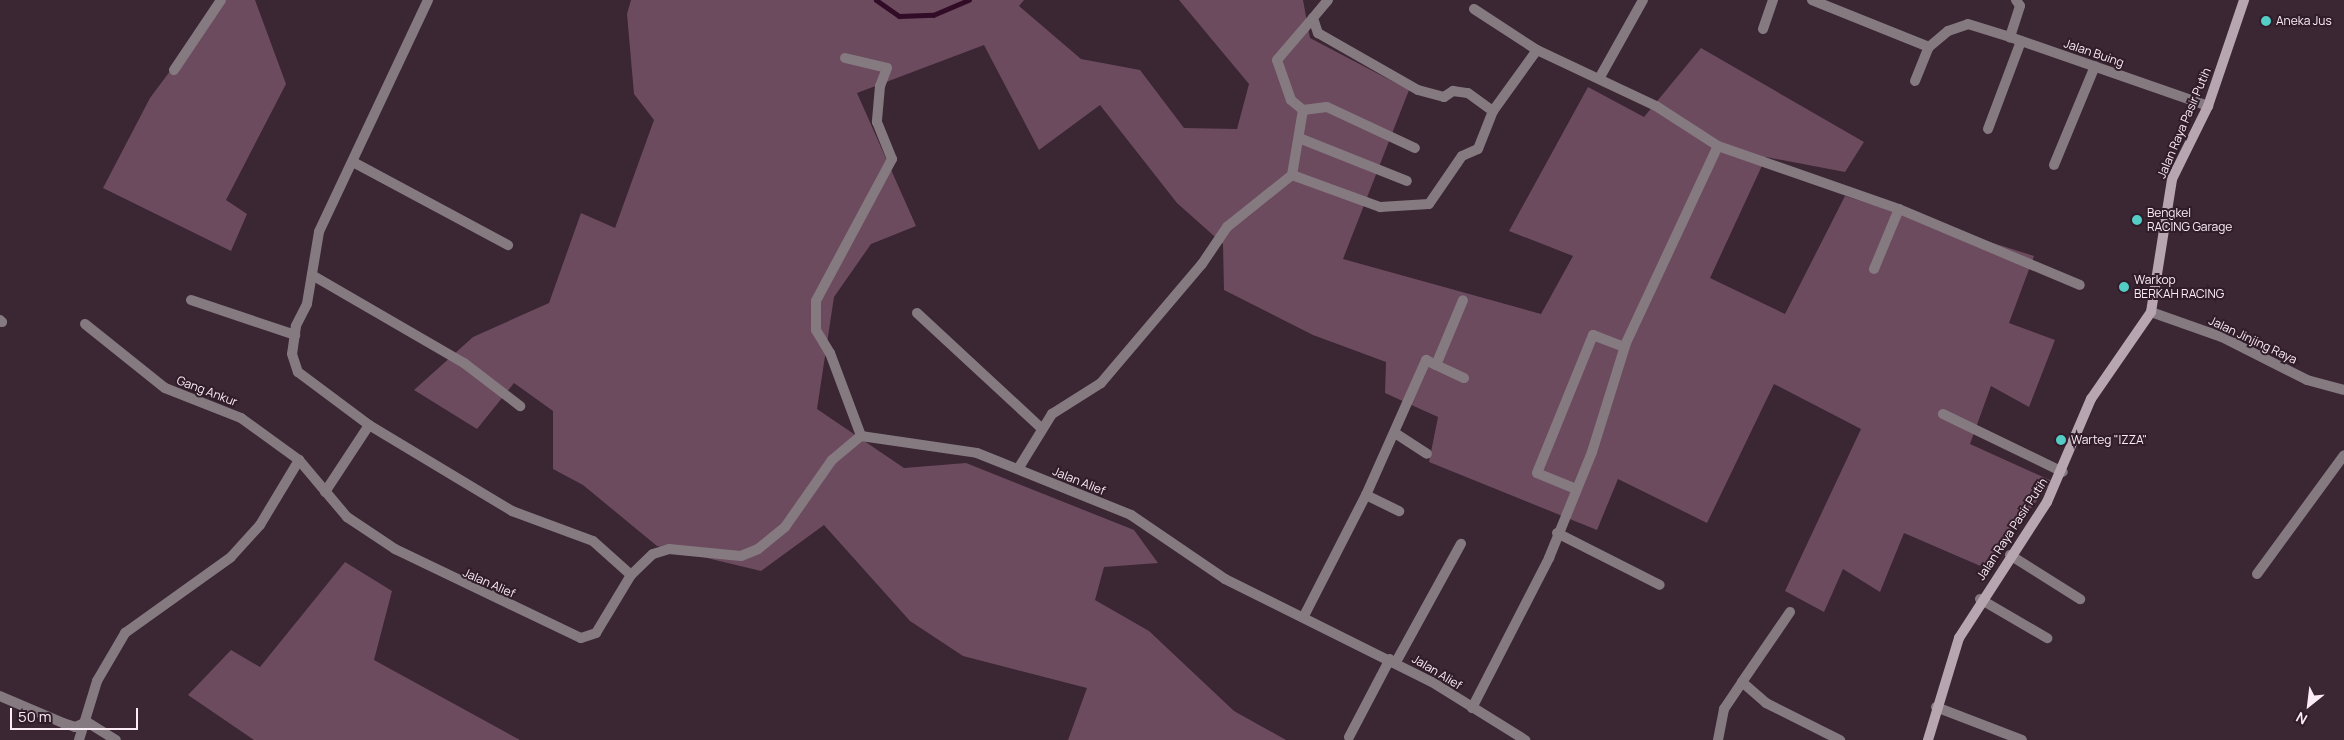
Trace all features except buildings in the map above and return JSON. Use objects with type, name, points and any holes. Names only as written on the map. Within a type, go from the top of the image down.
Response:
[{"type":"street","points":[[174,70],[221,0]]},
{"type":"street","points":[[428,0],[353,162],[318,232],[312,275],[294,335],[292,354],[298,372],[369,425],[512,511],[593,541],[631,575]]},
{"type":"street","points":[[1328,0],[1277,60],[1291,100],[1303,110],[1327,107],[1415,148]]},
{"type":"street","points":[[1600,77],[1642,0]]},
{"type":"street","points":[[1763,29],[1773,0]]},
{"type":"street","points":[[1812,0],[1929,47],[1915,81]]},
{"type":"street","points":[[2010,37],[2020,6],[2016,0]]},
{"type":"street","name":"Jalan Raya Pasir Putih","points":[[1928,740],[1936,706],[1959,638],[1980,599],[2063,472],[2092,399],[2151,312],[2172,179],[2208,106],[2244,0]]},
{"type":"street","points":[[1474,9],[1537,50],[1600,77],[1718,146],[1899,209],[2080,285]]},
{"type":"street","points":[[1314,18],[1318,33],[1418,90],[1444,97],[1453,91],[1468,93],[1494,110]]},
{"type":"street","name":"Jalan Buing","points":[[1929,47],[1948,32],[1968,24],[2208,106]]},
{"type":"street","points":[[1988,130],[2021,41]]},
{"type":"street","points":[[1292,175],[1380,207],[1429,204],[1462,156],[1478,148],[1494,110],[1537,50]]},
{"type":"street","points":[[845,58],[886,68],[880,86],[877,122],[892,159],[816,301],[816,330],[830,353],[861,436]]},
{"type":"street","points":[[2054,165],[2095,66]]},
{"type":"street","points":[[1018,469],[1041,428],[1052,414],[1101,383],[1202,264],[1227,227],[1292,175],[1303,110]]},
{"type":"street","points":[[1299,138],[1407,181]]},
{"type":"street","points":[[1472,708],[1557,533],[1576,489],[1624,347],[1718,146]]},
{"type":"street","points":[[353,162],[508,245]]},
{"type":"street","points":[[1874,269],[1899,209]]},
{"type":"street","points":[[312,275],[464,363],[520,406]]},
{"type":"street","points":[[191,300],[294,335]]},
{"type":"street","points":[[1436,365],[1463,300]]},
{"type":"street","name":"Jalan Jinjing Raya","points":[[2151,312],[2222,337],[2307,380],[2344,390]]},
{"type":"street","points":[[917,313],[1041,428]]},
{"type":"street","name":"Gang Ankur","points":[[85,324],[165,388],[241,418],[299,460],[325,492]]},
{"type":"street","points":[[1576,489],[1538,473],[1593,335],[1624,347]]},
{"type":"street","points":[[1304,616],[1366,496],[1426,360],[1464,378]]},
{"type":"street","points":[[1943,414],[2063,472]]},
{"type":"street","points":[[325,492],[369,425]]},
{"type":"street","points":[[1395,433],[1428,454]]},
{"type":"street","name":"Jalan Alief","points":[[325,492],[347,517],[395,549],[581,638],[596,633],[603,625],[631,575],[661,551],[723,556],[758,549],[785,527],[832,460],[861,436],[976,453],[1132,515],[1225,579],[1393,661],[1525,740]]},
{"type":"street","points":[[2258,574],[2344,455]]},
{"type":"street","points":[[79,740],[87,722],[97,681],[125,633],[231,557],[260,525],[299,460]]},
{"type":"street","points":[[1366,496],[1399,511]]},
{"type":"street","points":[[1557,533],[1660,585]]},
{"type":"street","points":[[1349,737],[1461,544]]},
{"type":"street","points":[[2010,555],[2080,599]]},
{"type":"street","points":[[1980,599],[2047,638]]},
{"type":"street","points":[[1718,740],[1724,709],[1790,612]]},
{"type":"street","points":[[1742,682],[1766,703],[1840,740]]},
{"type":"street","points":[[0,696],[63,724],[76,727],[87,722]]},
{"type":"street","points":[[1936,706],[2022,740]]},
{"type":"street","points":[[87,722],[116,740]]},
{"type":"shaded area","points":[[223,0],[255,0],[286,84],[226,200],[247,214],[231,251],[103,188],[150,98]]},
{"type":"shaded area","points":[[631,0],[1024,0],[1019,6],[1081,59],[1140,70],[1184,128],[1237,129],[1249,84],[1179,0],[1303,0],[1310,38],[1409,90],[1343,259],[1541,314],[1573,256],[1509,231],[1588,87],[1644,117],[1701,48],[1864,142],[1845,172],[1766,157],[1710,278],[1785,314],[1845,196],[2034,256],[2009,323],[2055,340],[2029,407],[1991,386],[1970,444],[2052,481],[1985,568],[1904,533],[1880,592],[1843,569],[1824,612],[1785,591],[1861,429],[1774,384],[1707,523],[1618,479],[1597,530],[1429,462],[1438,417],[1385,393],[1386,362],[1313,335],[1224,290],[1223,244],[1177,203],[1100,105],[1039,150],[984,45],[857,93],[916,226],[871,244],[834,297],[817,409],[904,468],[966,463],[1134,530],[1158,563],[1104,567],[1095,600],[1149,631],[1234,711],[1286,740],[1068,740],[1087,688],[963,656],[910,621],[824,525],[761,571],[657,546],[583,485],[553,469],[553,411],[514,383],[477,429],[414,390],[473,337],[549,303],[581,213],[615,228],[654,120],[634,94],[627,14]]},
{"type":"shaded area","points":[[345,562],[392,591],[374,660],[520,740],[254,740],[188,695],[231,650],[260,667]]},
{"type":"waterway","points":[[876,0],[899,16],[933,15],[969,0]]},
{"type":"place","name":"Aneka Jus","points":[[2266,21]]},
{"type":"place","name":"Bengkel RACING Garage","points":[[2137,220]]},
{"type":"place","name":"Warkop BERKAH RACING","points":[[2124,287]]},
{"type":"place","name":"Warteg \"IZZA\"","points":[[2061,440]]}]
